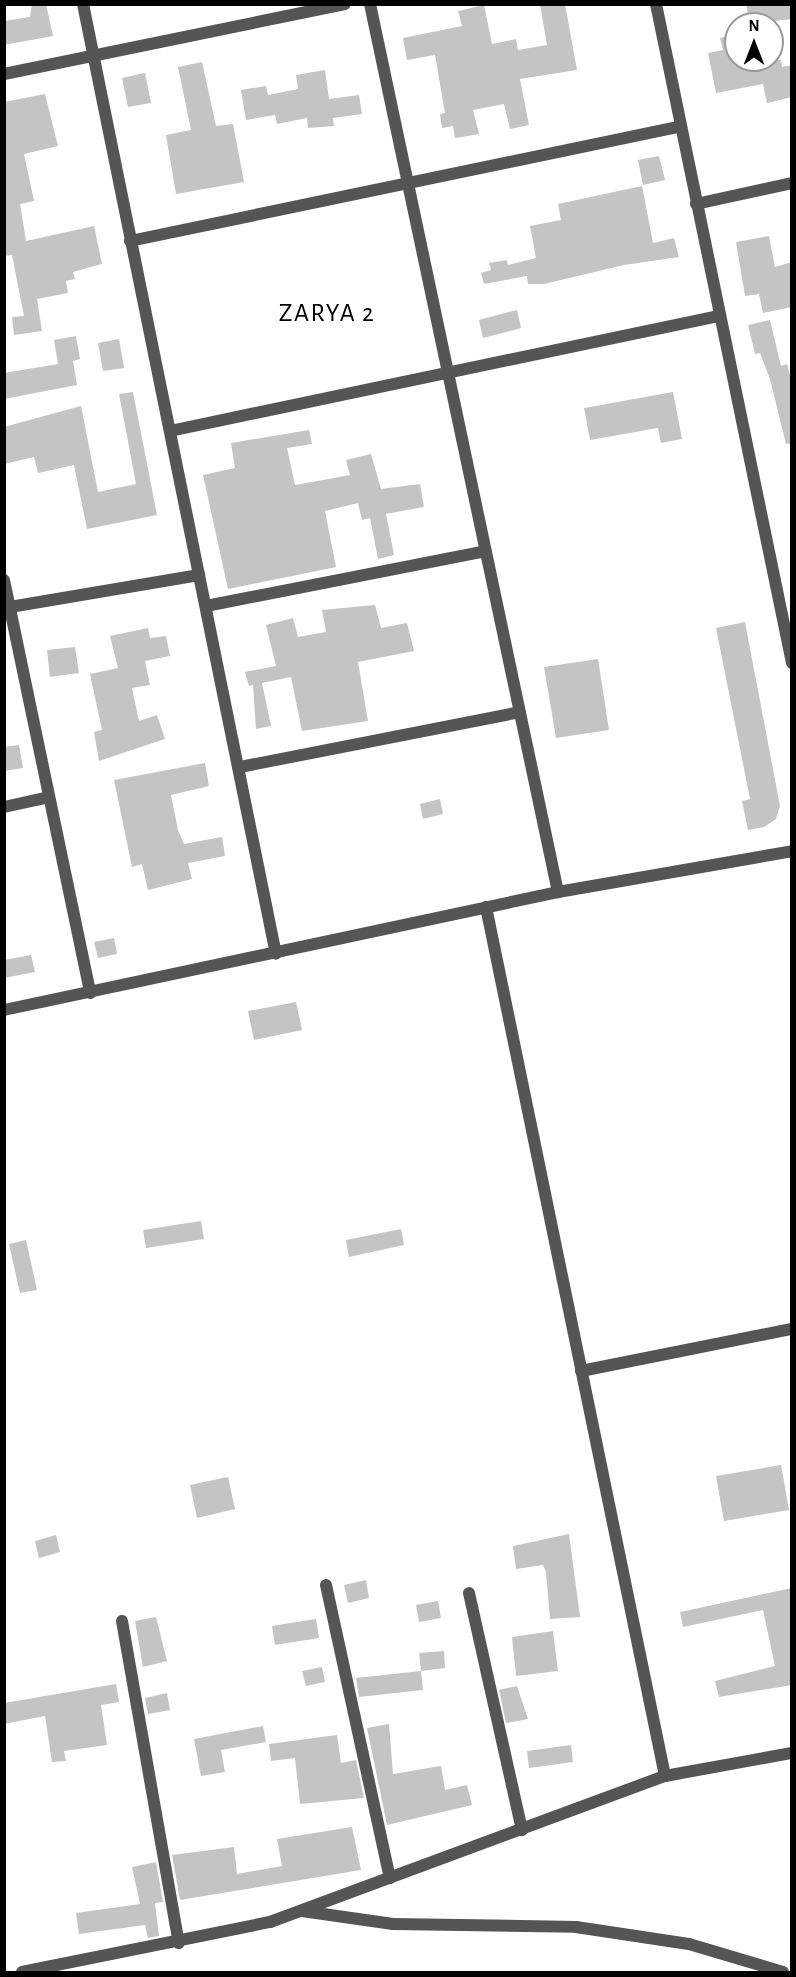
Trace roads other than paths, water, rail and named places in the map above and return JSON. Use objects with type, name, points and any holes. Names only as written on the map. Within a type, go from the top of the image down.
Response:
[{"type":"street","points":[[83,4],[198,575],[240,767],[276,954]]},
{"type":"street","points":[[4,74],[345,4]]},
{"type":"street","points":[[370,4],[558,892]]},
{"type":"street","points":[[656,4],[678,127],[718,316],[788,625],[792,663]]},
{"type":"street","points":[[130,241],[678,127]]},
{"type":"street","points":[[696,204],[792,183]]},
{"type":"street","points":[[170,431],[448,375],[718,316]]},
{"type":"street","points":[[206,606],[486,551]]},
{"type":"street","points":[[7,608],[198,575]]},
{"type":"street","points":[[4,580],[7,608],[90,993]]},
{"type":"street","points":[[240,767],[520,712]]},
{"type":"street","points":[[4,807],[49,797]]},
{"type":"street","points":[[4,1010],[276,954],[558,892],[792,850]]},
{"type":"street","points":[[486,907],[665,1776]]},
{"type":"street","points":[[581,1371],[792,1329]]},
{"type":"street","points":[[326,1585],[390,1878]]},
{"type":"street","points":[[469,1593],[522,1830]]},
{"type":"street","points":[[122,1621],[179,1943]]},
{"type":"street","points":[[22,1972],[179,1943],[270,1922],[665,1776],[792,1753]]},
{"type":"street","points":[[301,1910],[393,1924],[576,1927],[689,1944],[783,1972]]},
{"type":"district","name":"ZARYA 2","points":[[327,314]]}]
